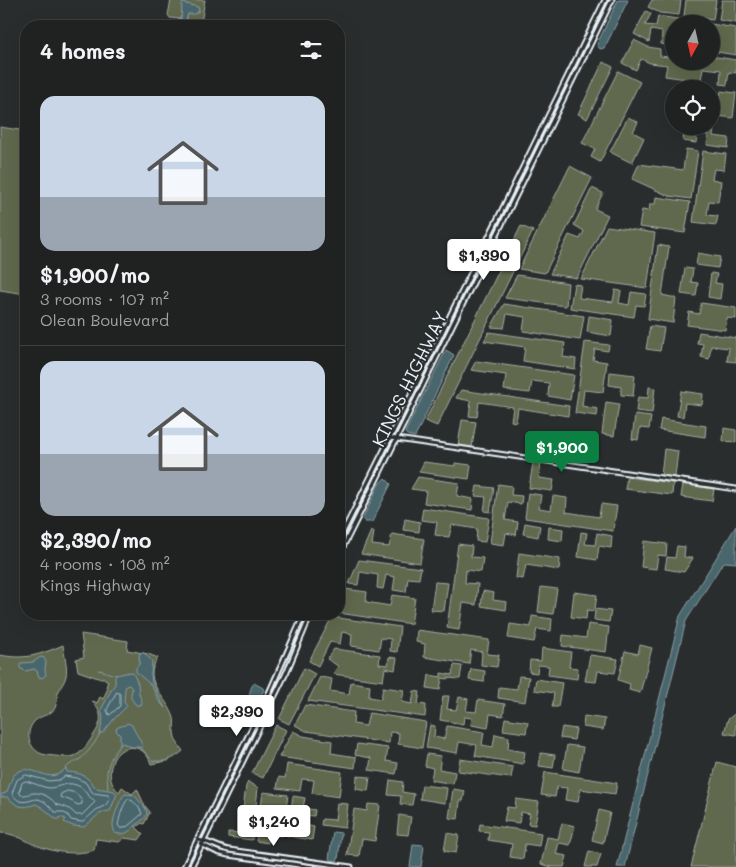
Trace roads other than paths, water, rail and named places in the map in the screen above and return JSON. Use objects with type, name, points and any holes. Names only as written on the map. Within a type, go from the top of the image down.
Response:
[{"type":"main road","name":"KINGS HIGHWAY","points":[[345,528],[605,0]]},
{"type":"main road","name":"KINGS HIGHWAY","points":[[345,543],[612,0]]},
{"type":"main road","points":[[390,438],[736,489]]},
{"type":"main road","points":[[184,867],[273,685],[301,620]]},
{"type":"main road","points":[[191,867],[287,671],[308,620]]},
{"type":"main road","points":[[197,840],[229,850],[351,867]]},
{"type":"main road","points":[[197,840],[202,846],[228,855],[313,867]]},
{"type":"water","points":[[618,0],[628,0],[606,45],[600,49],[597,45],[598,42]]},
{"type":"water","points":[[182,4],[198,7],[199,11],[195,14],[188,14],[186,20],[181,20]]},
{"type":"water","points":[[446,350],[454,355],[415,437],[407,435],[405,433],[406,430]]},
{"type":"water","points":[[385,478],[391,484],[372,522],[365,522],[363,518],[379,484]]},
{"type":"water","points":[[736,526],[736,563],[725,562],[722,564],[686,621],[625,867],[617,867],[680,616]]},
{"type":"water","points":[[140,653],[144,653],[152,661],[152,683],[165,708],[151,685],[136,672],[136,668],[140,663]]},
{"type":"water","points":[[41,657],[46,662],[46,675],[42,678],[39,677],[34,669],[25,671],[20,668],[21,663],[33,662]]},
{"type":"water","points":[[133,673],[138,684],[141,705],[136,705],[132,700],[132,688],[129,685],[126,686],[124,701],[127,706],[103,733],[100,733],[103,718],[101,710],[115,684],[115,676]]},
{"type":"water","points":[[254,683],[264,690],[250,717],[248,715],[249,698]]},
{"type":"water","points":[[127,723],[132,725],[141,742],[142,749],[123,743],[120,745],[120,735],[116,729]]},
{"type":"water","points":[[66,768],[67,772],[84,776],[96,788],[114,791],[117,794],[110,811],[99,814],[84,827],[73,826],[64,822],[66,819],[60,817],[58,820],[36,804],[20,806],[7,797],[0,797],[0,795],[6,793],[13,776],[21,770],[53,776]]},
{"type":"water","points":[[125,794],[134,795],[146,809],[147,814],[129,831],[124,834],[118,834],[115,833],[113,822],[115,813]]},
{"type":"water","points":[[333,832],[341,833],[337,861],[329,859]]},
{"type":"water","points":[[413,844],[424,846],[421,867],[410,867]]},
{"type":"waterway","points":[[98,670],[116,675]]},
{"type":"waterway","points":[[66,768],[85,754],[94,744],[100,733]]},
{"type":"waterway","points":[[108,789],[109,764],[120,745]]},
{"type":"waterway","points":[[142,749],[153,761],[168,761]]}]
